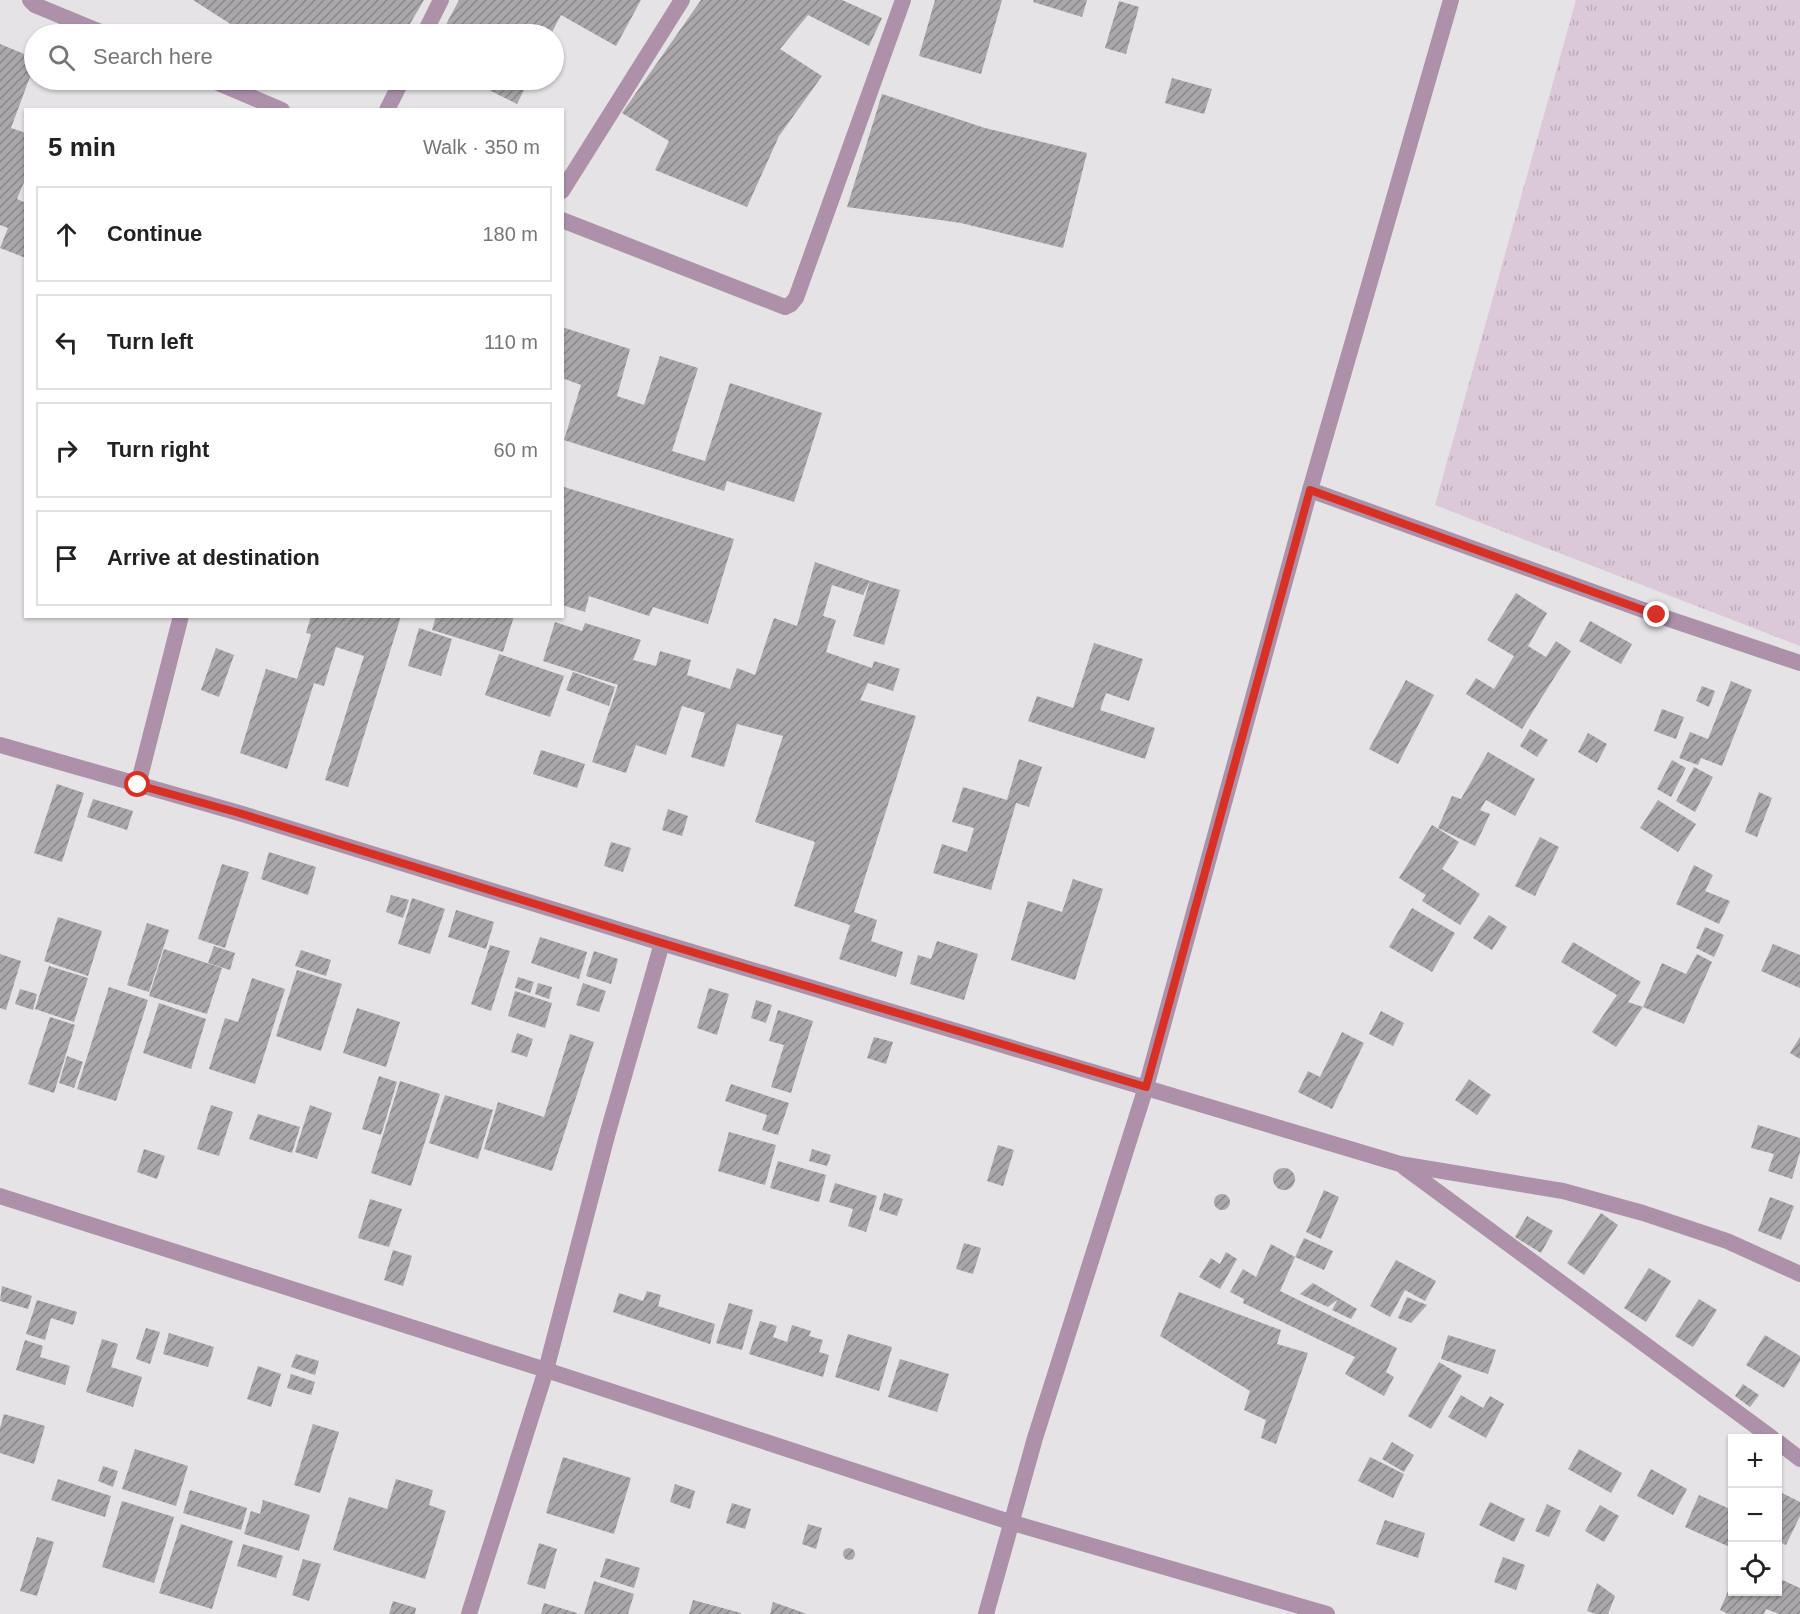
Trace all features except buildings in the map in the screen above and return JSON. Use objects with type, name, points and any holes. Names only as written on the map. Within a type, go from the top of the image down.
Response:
[{"type":"street","points":[[30,0],[35,5],[81,24]]},
{"type":"street","points":[[429,24],[441,0]]},
{"type":"street","points":[[564,188],[682,0]]},
{"type":"street","points":[[564,221],[785,307],[792,304],[903,0]]},
{"type":"street","points":[[986,1614],[1039,1426],[1146,1087],[1310,490],[1451,0]]},
{"type":"street","points":[[235,90],[277,108]]},
{"type":"street","points":[[388,108],[397,90]]},
{"type":"street","points":[[1310,490],[1657,615],[1800,663]]},
{"type":"street","points":[[138,785],[180,618]]},
{"type":"street","points":[[0,745],[239,813],[662,943],[1400,1164],[1563,1191],[1643,1213],[1727,1241],[1800,1274]]},
{"type":"street","points":[[469,1614],[546,1370],[608,1132],[662,943]]},
{"type":"street","points":[[1400,1164],[1767,1434]]},
{"type":"street","points":[[0,1196],[546,1370],[1012,1523],[1327,1614]]},
{"type":"street","points":[[1782,1445],[1800,1459]]},
{"type":"green space","points":[[1576,0],[1800,0],[1800,646],[1435,505]]},
{"type":"route","points":[[138,785],[239,813],[662,943],[1146,1087],[1310,490],[1657,615]]}]
